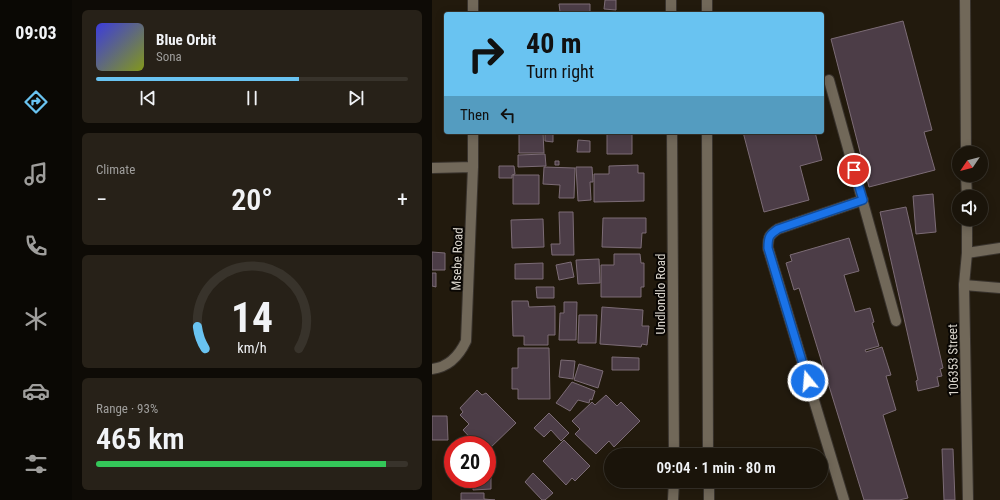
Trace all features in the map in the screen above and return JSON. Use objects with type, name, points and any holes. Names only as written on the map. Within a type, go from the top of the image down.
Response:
[{"type":"street","points":[[473,0],[473,12]]},
{"type":"street","points":[[671,0],[671,12]]},
{"type":"street","points":[[707,0],[707,12]]},
{"type":"street","points":[[965,0],[966,146]]},
{"type":"street","points":[[829,80],[896,321]]},
{"type":"street","name":"Msebe Road","points":[[432,368],[444,366],[454,360],[462,350],[466,341],[473,134]]},
{"type":"street","name":"Undlondlo Road","points":[[672,134],[674,448]]},
{"type":"street","points":[[707,134],[708,448]]},
{"type":"street","points":[[432,168],[473,167]]},
{"type":"street","points":[[844,500],[768,248],[768,238],[778,229],[863,200]]},
{"type":"street","name":"106353 Street","points":[[967,226],[967,253],[964,285],[968,500]]},
{"type":"street","points":[[967,253],[1000,248]]},
{"type":"street","points":[[964,285],[1000,288]]},
{"type":"street","points":[[673,500],[674,488]]},
{"type":"street","points":[[709,488],[709,500]]},
{"type":"building","points":[[605,0],[616,0],[616,10],[604,9]]},
{"type":"building","points":[[559,4],[590,4],[590,12],[560,12]]},
{"type":"building","points":[[903,21],[932,130],[924,132],[935,170],[869,187],[831,39]]},
{"type":"building","points":[[519,134],[543,134],[544,153],[519,153]]},
{"type":"building","points":[[545,134],[553,134],[553,142],[545,141]]},
{"type":"building","points":[[607,134],[632,134],[632,154],[607,154]]},
{"type":"building","points":[[744,134],[816,134],[822,160],[800,166],[809,200],[764,212]]},
{"type":"building","points":[[578,140],[590,141],[590,152],[577,152]]},
{"type":"building","points":[[545,154],[546,166],[518,167],[518,155]]},
{"type":"building","points":[[555,161],[559,161],[559,165],[555,165]]},
{"type":"building","points":[[638,165],[638,173],[644,173],[644,201],[594,202],[594,174],[609,174],[609,166]]},
{"type":"building","points":[[499,166],[514,166],[515,174],[512,175],[512,178],[499,178]]},
{"type":"building","points":[[544,167],[575,168],[574,198],[559,198],[560,185],[543,184]]},
{"type":"building","points":[[576,167],[592,167],[593,182],[590,182],[591,200],[578,201]]},
{"type":"building","points":[[513,175],[539,175],[539,204],[513,204]]},
{"type":"building","points":[[933,194],[936,232],[916,234],[913,196]]},
{"type":"building","points":[[906,207],[943,368],[940,369],[942,376],[937,377],[939,386],[918,391],[916,381],[918,380],[880,212]]},
{"type":"building","points":[[559,212],[573,212],[574,255],[552,255],[551,244],[560,244]]},
{"type":"building","points":[[603,218],[646,218],[646,233],[642,233],[641,248],[602,247]]},
{"type":"building","points":[[543,219],[544,247],[512,248],[511,220]]},
{"type":"building","points":[[849,238],[859,271],[844,275],[855,312],[870,308],[874,322],[872,323],[879,346],[865,350],[866,352],[882,347],[891,375],[886,376],[896,410],[883,415],[908,498],[899,500],[864,500],[799,288],[794,290],[786,263],[792,261],[790,255]]},
{"type":"building","points":[[432,252],[445,253],[445,270],[432,270]]},
{"type":"building","points":[[614,254],[640,254],[641,263],[644,263],[644,287],[641,287],[641,297],[601,297],[601,265],[614,265]]},
{"type":"building","points":[[599,259],[600,283],[578,284],[576,260]]},
{"type":"building","points":[[571,262],[574,277],[559,280],[556,265]]},
{"type":"building","points":[[543,263],[543,279],[515,279],[515,264]]},
{"type":"building","points":[[432,273],[436,273],[436,287],[432,286]]},
{"type":"building","points":[[536,287],[554,287],[554,298],[537,298]]},
{"type":"building","points":[[512,301],[528,301],[529,307],[555,306],[555,335],[548,335],[548,345],[524,345],[524,336],[513,336]]},
{"type":"building","points":[[564,302],[577,302],[576,340],[559,340],[560,313],[564,313]]},
{"type":"building","points":[[602,307],[643,310],[642,326],[649,326],[647,345],[642,344],[641,347],[600,344]]},
{"type":"building","points":[[579,315],[597,315],[596,343],[578,343]]},
{"type":"building","points":[[518,348],[549,348],[550,399],[518,399],[518,389],[512,389],[512,368],[518,368]]},
{"type":"building","points":[[612,357],[639,358],[639,370],[612,370]]},
{"type":"building","points":[[561,360],[575,361],[573,379],[559,377]]},
{"type":"building","points":[[579,364],[603,371],[598,388],[574,380]]},
{"type":"building","points":[[572,382],[595,391],[592,400],[590,399],[589,403],[578,400],[570,411],[556,403]]},
{"type":"building","points":[[477,390],[482,395],[486,393],[516,423],[496,442],[496,436],[469,436],[463,430],[469,424],[460,415],[463,412],[460,408]]},
{"type":"building","points":[[606,395],[617,406],[621,402],[640,421],[614,447],[609,441],[596,454],[575,434],[580,429],[572,421],[592,402],[595,405]]},
{"type":"building","points":[[549,413],[569,433],[561,441],[551,430],[544,437],[534,428]]},
{"type":"building","points":[[432,416],[447,416],[448,436],[444,436],[444,440],[432,440]]},
{"type":"building","points":[[564,440],[590,466],[575,481],[572,478],[566,485],[543,461]]},
{"type":"building","points":[[942,449],[953,449],[955,500],[944,500]]},
{"type":"building","points":[[533,473],[553,493],[545,500],[542,500],[525,482]]},
{"type":"building","points":[[473,488],[491,488],[491,489],[473,490]]},
{"type":"building","points":[[461,493],[484,493],[484,499],[495,500],[461,500]]},
{"type":"route","points":[[808,381],[768,248],[768,238],[778,229],[863,200],[854,170]]}]
